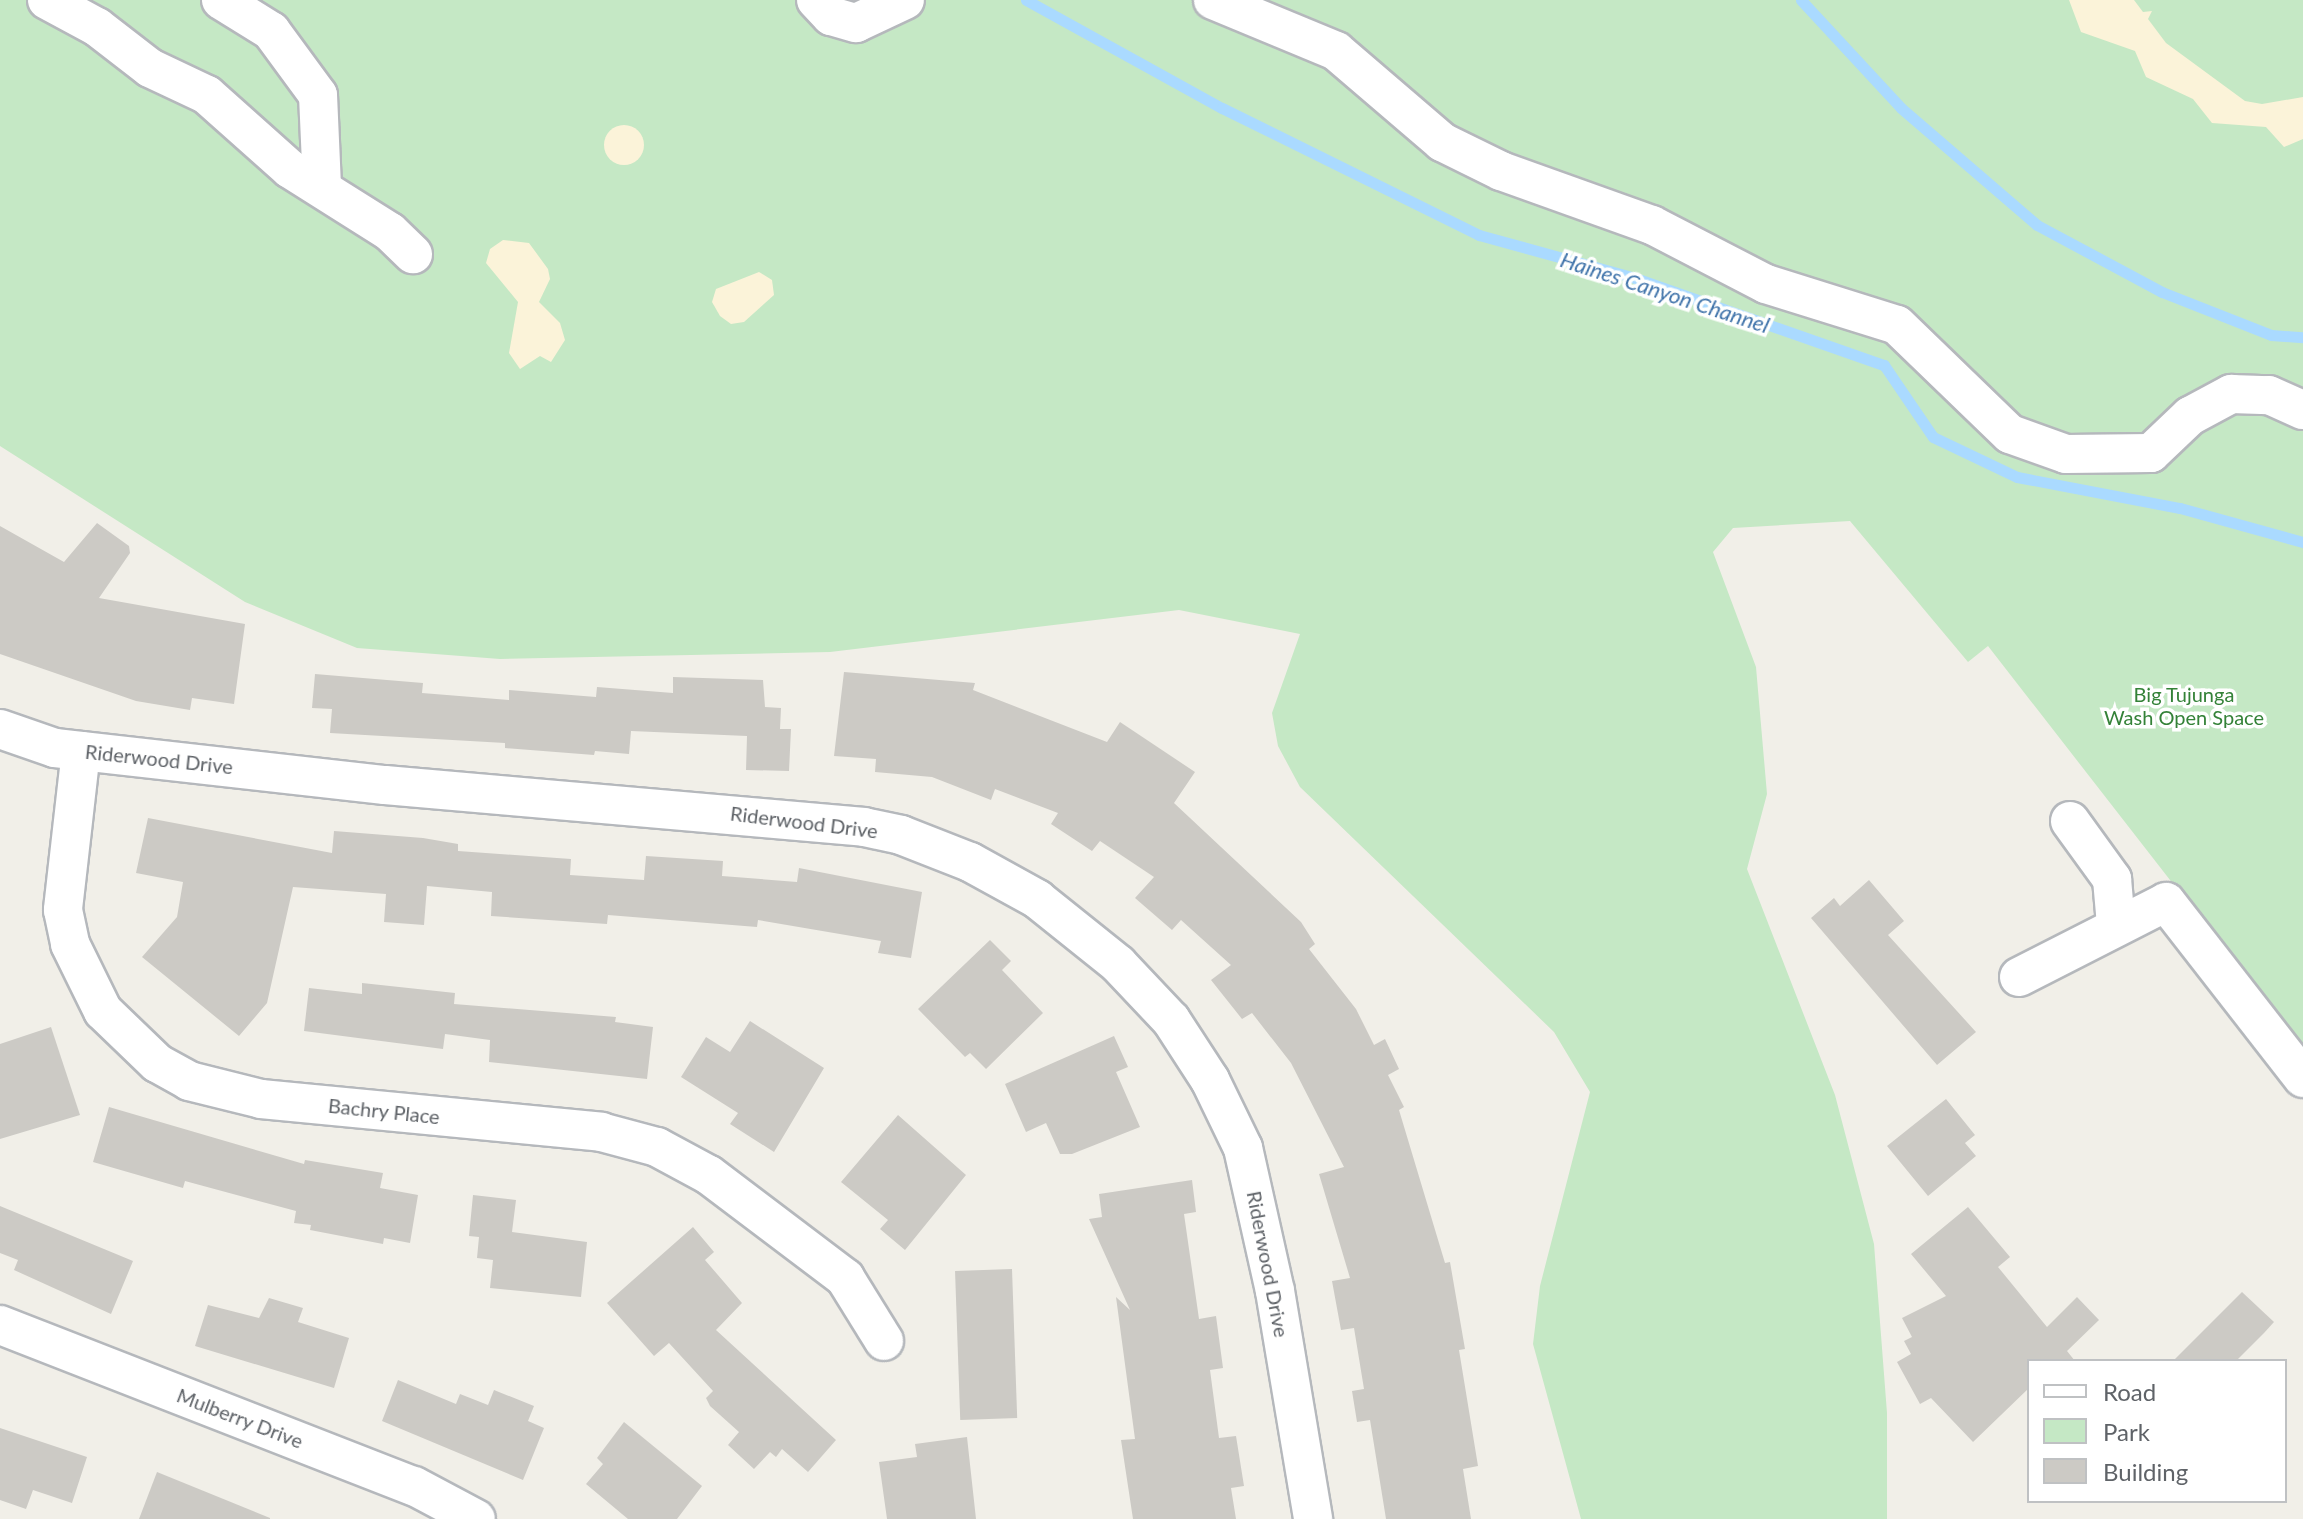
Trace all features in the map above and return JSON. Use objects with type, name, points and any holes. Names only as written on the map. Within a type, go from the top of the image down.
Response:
[{"type":"street","points":[[47,0],[97,27],[150,68],[207,95],[290,169],[322,188],[413,254]]},
{"type":"street","points":[[221,0],[271,31],[318,95],[322,188]]},
{"type":"street","points":[[816,0],[831,16],[856,23],[891,7]]},
{"type":"street","points":[[1213,0],[1336,51],[1442,142],[1501,171],[1652,225],[1766,284],[1897,325],[2010,434],[2066,454],[2151,453],[2190,416],[2231,394],[2269,395],[2303,410]]},
{"type":"street","name":"Riderwood Drive","points":[[0,729],[55,748],[81,751],[385,785],[864,827],[959,858],[1037,899],[1108,955],[1171,1020],[1210,1080],[1243,1148],[1275,1291],[1313,1519]]},
{"type":"street","name":"Bachry Place","points":[[81,751],[63,910],[70,944],[103,1011],[157,1063],[189,1081],[261,1099],[601,1132],[657,1147],[709,1175],[845,1278],[884,1341]]},
{"type":"street","points":[[2070,821],[2112,879],[2116,925]]},
{"type":"street","points":[[2019,977],[2166,902],[2303,1078]]},
{"type":"street","name":"Mulberry Drive","points":[[0,1325],[414,1486],[476,1519]]},
{"type":"green space","name":"Big Tujunga Wash Open Space","points":[[0,0],[2303,0],[2303,1051],[1988,646],[1968,662],[1850,521],[1733,528],[1713,552],[1756,667],[1767,794],[1747,869],[1835,1095],[1874,1244],[1887,1413],[1887,1519],[1581,1519],[1533,1344],[1540,1286],[1590,1092],[1554,1032],[1300,787],[1278,746],[1272,713],[1300,634],[1179,610],[830,652],[500,659],[357,648],[245,602],[0,446]]},
{"type":"sand","points":[[2069,0],[2134,0],[2143,12],[2152,11],[2148,19],[2166,43],[2245,101],[2262,104],[2303,97],[2303,139],[2284,147],[2266,127],[2212,123],[2193,99],[2146,77],[2135,51],[2081,32]]},
{"type":"sand","points":[[624,125],[638,131],[644,145],[638,159],[624,165],[610,159],[604,145],[610,131]]},
{"type":"sand","points":[[503,240],[529,243],[548,269],[550,279],[539,302],[560,323],[565,340],[551,362],[540,356],[520,369],[509,353],[518,302],[486,263],[490,249]]},
{"type":"sand","points":[[759,272],[772,280],[774,295],[744,322],[731,324],[720,316],[712,302],[716,289]]},
{"type":"building","points":[[97,523],[129,546],[130,553],[99,598],[245,624],[234,704],[192,698],[190,710],[136,701],[0,654],[0,526],[64,562]]},
{"type":"building","points":[[844,672],[975,683],[973,690],[1107,742],[1120,722],[1195,772],[1174,803],[1301,922],[1315,944],[1309,949],[1356,1009],[1374,1045],[1385,1039],[1399,1069],[1388,1075],[1404,1107],[1399,1110],[1445,1263],[1450,1262],[1465,1349],[1459,1350],[1478,1466],[1463,1469],[1471,1519],[1386,1519],[1370,1420],[1357,1422],[1352,1391],[1364,1389],[1354,1328],[1341,1330],[1332,1281],[1350,1278],[1319,1174],[1344,1167],[1291,1063],[1252,1013],[1242,1019],[1211,980],[1231,965],[1181,920],[1172,930],[1135,898],[1154,877],[1100,841],[1092,851],[1051,824],[1058,813],[995,789],[991,800],[932,777],[875,772],[876,759],[834,756]]},
{"type":"building","points":[[315,674],[423,683],[422,693],[509,700],[509,690],[596,697],[597,687],[673,693],[673,677],[763,680],[765,707],[781,708],[780,729],[791,729],[789,771],[746,770],[747,736],[631,731],[629,754],[595,751],[594,755],[505,748],[505,743],[330,733],[332,709],[312,708]]},
{"type":"building","points":[[148,818],[332,853],[334,831],[423,838],[458,844],[458,851],[571,859],[570,875],[644,880],[646,856],[723,861],[722,876],[797,882],[799,868],[922,892],[911,958],[878,953],[881,941],[758,920],[757,927],[608,915],[607,924],[491,916],[492,892],[427,886],[424,925],[384,922],[386,894],[293,887],[267,1003],[239,1036],[142,957],[177,917],[183,882],[136,873]]},
{"type":"building","points":[[1869,880],[1904,921],[1888,935],[1976,1032],[1937,1065],[1811,918],[1834,898],[1840,906]]},
{"type":"building","points":[[990,940],[1011,961],[1002,970],[1043,1013],[986,1069],[970,1053],[965,1057],[918,1009]]},
{"type":"building","points":[[362,983],[455,993],[454,1004],[616,1017],[615,1022],[653,1027],[647,1079],[489,1062],[490,1040],[445,1034],[443,1049],[304,1031],[309,988],[362,994]]},
{"type":"building","points":[[750,1021],[824,1068],[774,1152],[730,1124],[738,1113],[681,1077],[706,1037],[730,1052]]},
{"type":"building","points":[[51,1027],[80,1115],[0,1139],[0,1044]]},
{"type":"building","points":[[1114,1036],[1128,1067],[1116,1072],[1140,1127],[1072,1154],[1060,1154],[1046,1123],[1026,1132],[1005,1084]]},
{"type":"building","points":[[1946,1099],[1975,1135],[1965,1143],[1976,1156],[1928,1196],[1887,1146]]},
{"type":"building","points":[[109,1107],[304,1164],[305,1160],[383,1173],[380,1188],[418,1195],[410,1243],[384,1238],[383,1244],[310,1230],[311,1225],[294,1223],[296,1211],[185,1181],[183,1188],[93,1162]]},
{"type":"building","points":[[898,1115],[966,1175],[905,1250],[880,1229],[888,1220],[841,1182]]},
{"type":"building","points":[[1192,1180],[1196,1212],[1184,1214],[1199,1319],[1216,1316],[1223,1368],[1210,1370],[1219,1438],[1236,1436],[1244,1486],[1231,1488],[1236,1519],[1133,1519],[1121,1440],[1135,1439],[1116,1297],[1130,1310],[1089,1219],[1102,1217],[1099,1194]]},
{"type":"building","points":[[473,1195],[516,1200],[512,1232],[587,1242],[581,1297],[490,1288],[493,1260],[477,1258],[479,1237],[469,1236]]},
{"type":"building","points":[[0,1206],[133,1261],[111,1314],[14,1270],[18,1260],[0,1253]]},
{"type":"building","points":[[1968,1207],[2010,1257],[1998,1267],[2047,1327],[2077,1297],[2099,1320],[2067,1351],[2073,1359],[2027,1359],[2027,1390],[1973,1442],[1931,1398],[1920,1404],[1897,1362],[1911,1354],[1904,1341],[1912,1337],[1902,1318],[1946,1296],[1911,1254]]},
{"type":"building","points":[[693,1227],[714,1252],[705,1260],[742,1303],[716,1330],[836,1440],[808,1472],[782,1449],[776,1457],[770,1452],[754,1469],[728,1445],[739,1432],[710,1406],[706,1398],[713,1391],[669,1343],[654,1356],[607,1303]]},
{"type":"building","points":[[1012,1269],[1017,1418],[960,1420],[955,1271]]},
{"type":"building","points":[[2242,1292],[2274,1322],[2238,1359],[2175,1359]]},
{"type":"building","points":[[269,1298],[303,1308],[298,1322],[349,1338],[334,1388],[195,1346],[208,1305],[259,1318]]},
{"type":"building","points":[[398,1380],[456,1404],[460,1394],[488,1405],[494,1390],[534,1406],[528,1421],[544,1428],[523,1480],[382,1421]]},
{"type":"building","points":[[624,1422],[702,1486],[677,1519],[628,1519],[586,1484],[603,1464],[597,1458]]},
{"type":"building","points":[[0,1428],[87,1457],[72,1503],[33,1490],[26,1509],[0,1500]]},
{"type":"building","points":[[967,1437],[976,1519],[887,1519],[879,1462],[917,1457],[915,1444]]},
{"type":"building","points":[[157,1472],[270,1518],[270,1519],[139,1519]]},
{"type":"waterway","name":"Haines Canyon Channel","points":[[1026,0],[1222,108],[1479,235],[1635,278],[1884,365],[1933,437],[2017,477],[2180,508],[2303,542]]},
{"type":"waterway","name":"Haines Canyon Channel","points":[[1801,0],[1901,108],[2037,225],[2162,292],[2271,335],[2303,337]]}]
